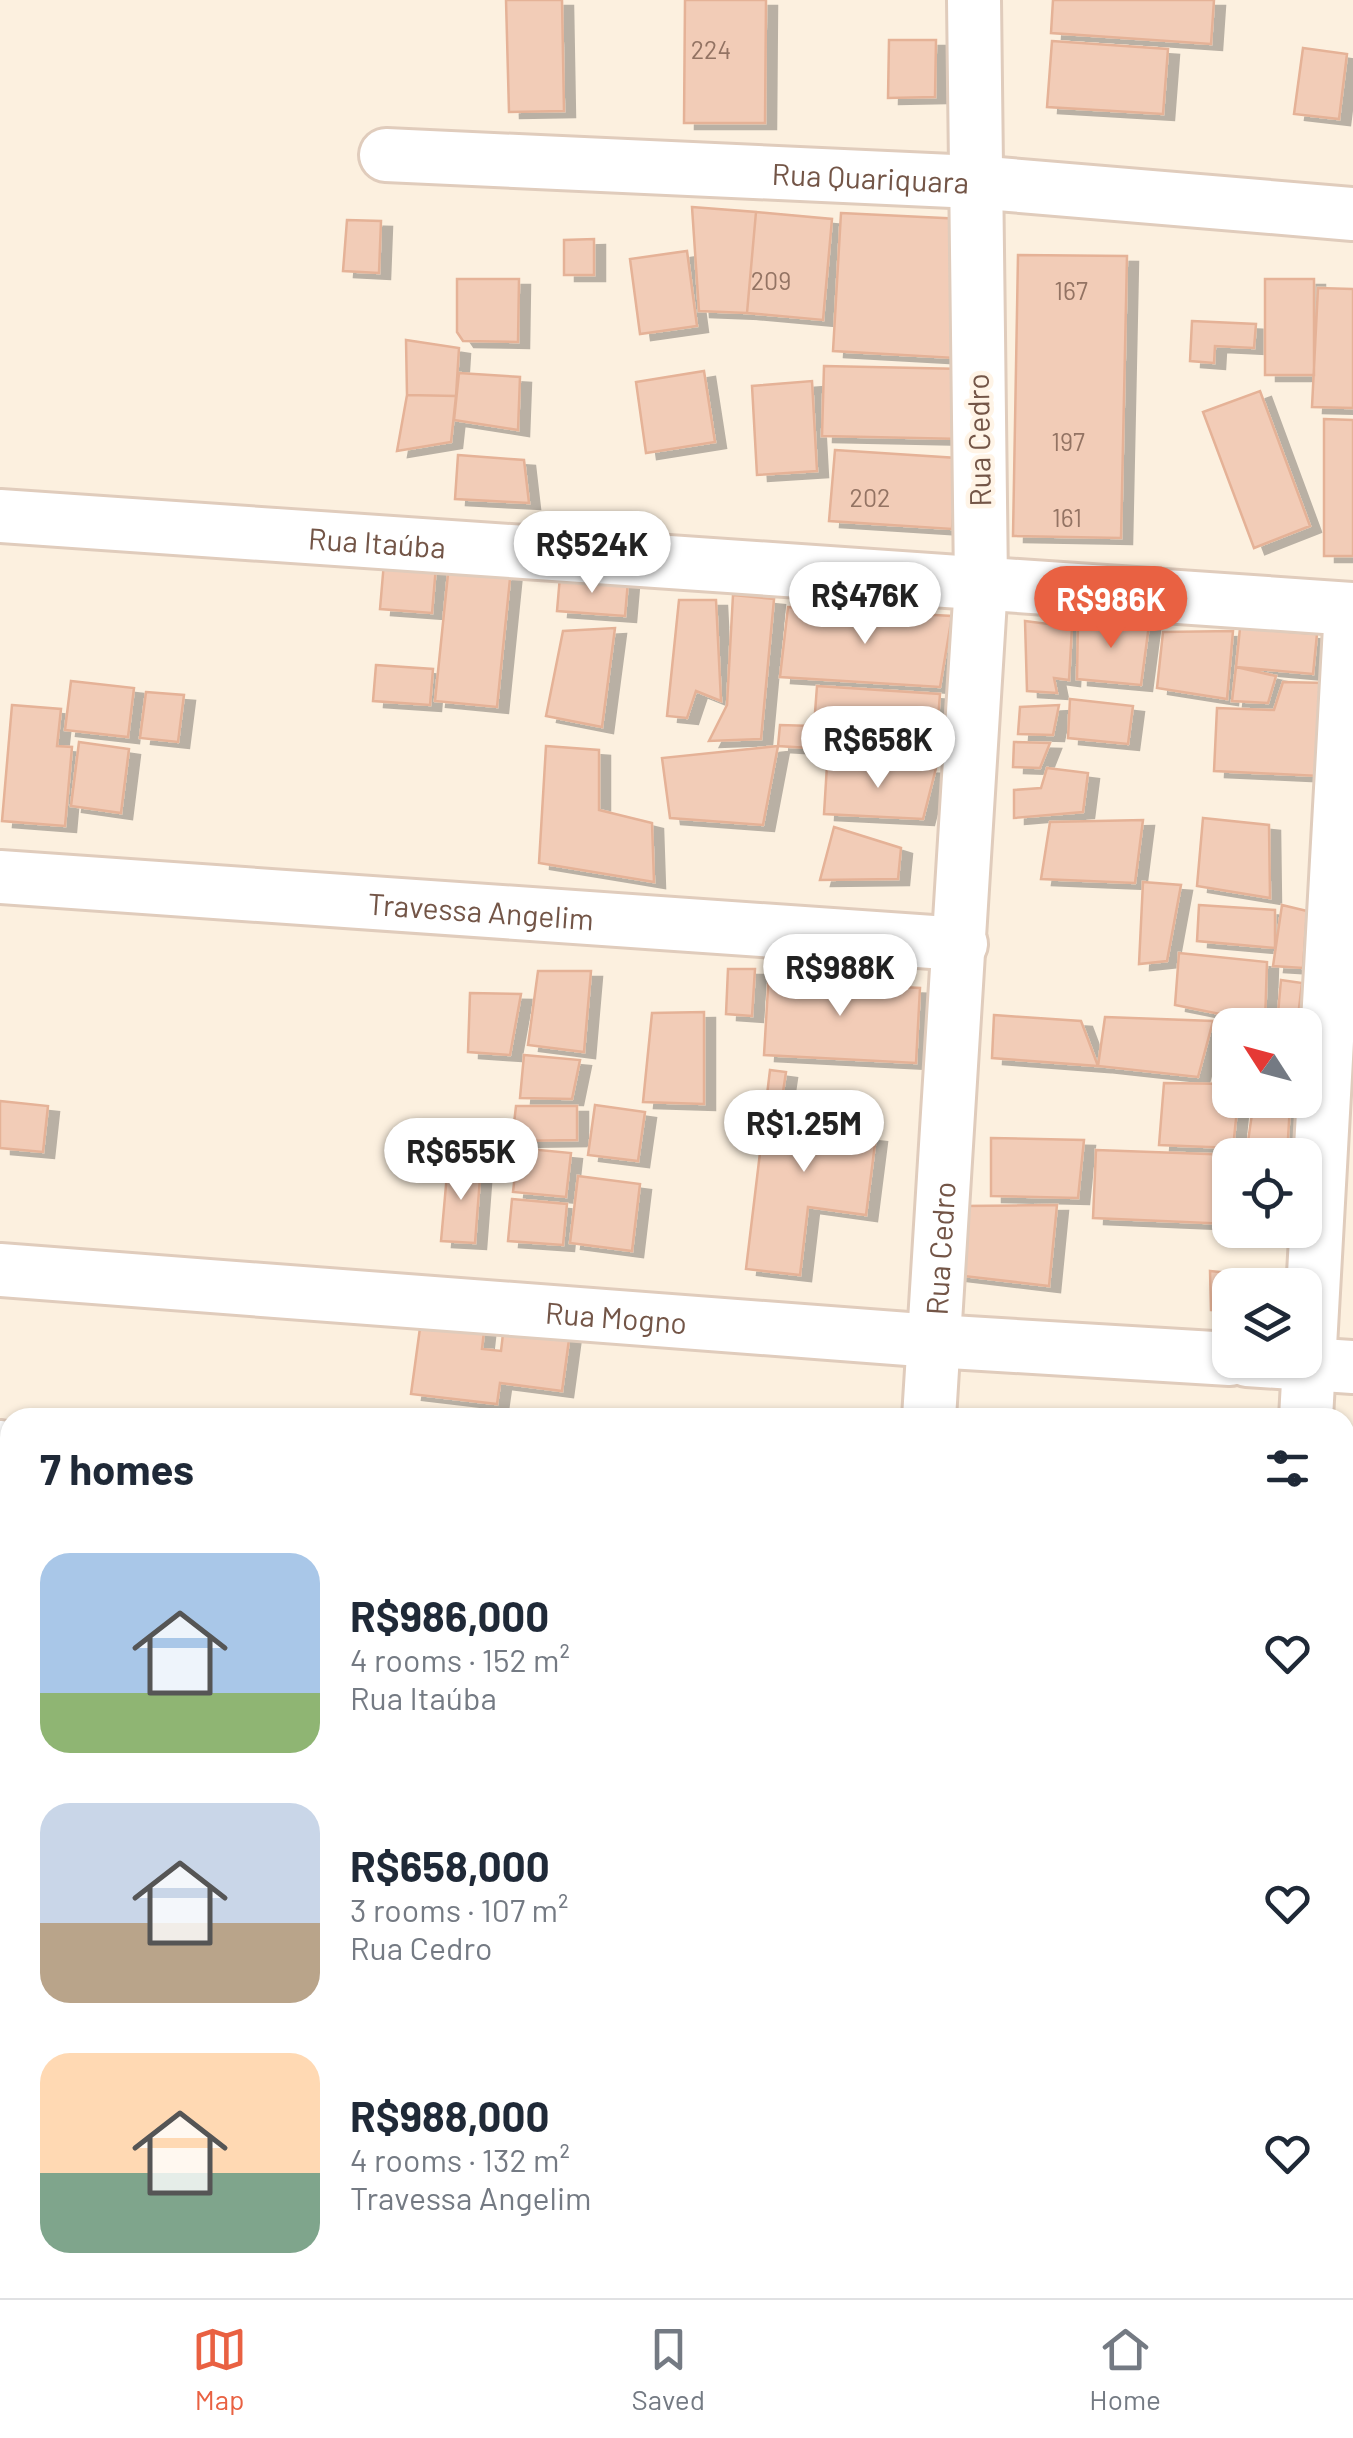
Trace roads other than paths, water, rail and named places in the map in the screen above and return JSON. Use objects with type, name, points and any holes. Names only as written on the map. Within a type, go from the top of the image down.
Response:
[{"type":"street","name":"Rua Cedro","points":[[930,1408],[980,584],[974,0]]},
{"type":"street","name":"Rua Quariquara","points":[[386,155],[974,182],[1353,214]]},
{"type":"street","name":"Rua Itaúba","points":[[0,516],[1352,609]]},
{"type":"street","points":[[1311,1408],[1332,1365],[1352,609]]},
{"type":"street","name":"Travessa Angelim","points":[[0,877],[961,944]]},
{"type":"street","name":"Rua Mogno","points":[[0,1270],[934,1341],[1212,1358]]}]
